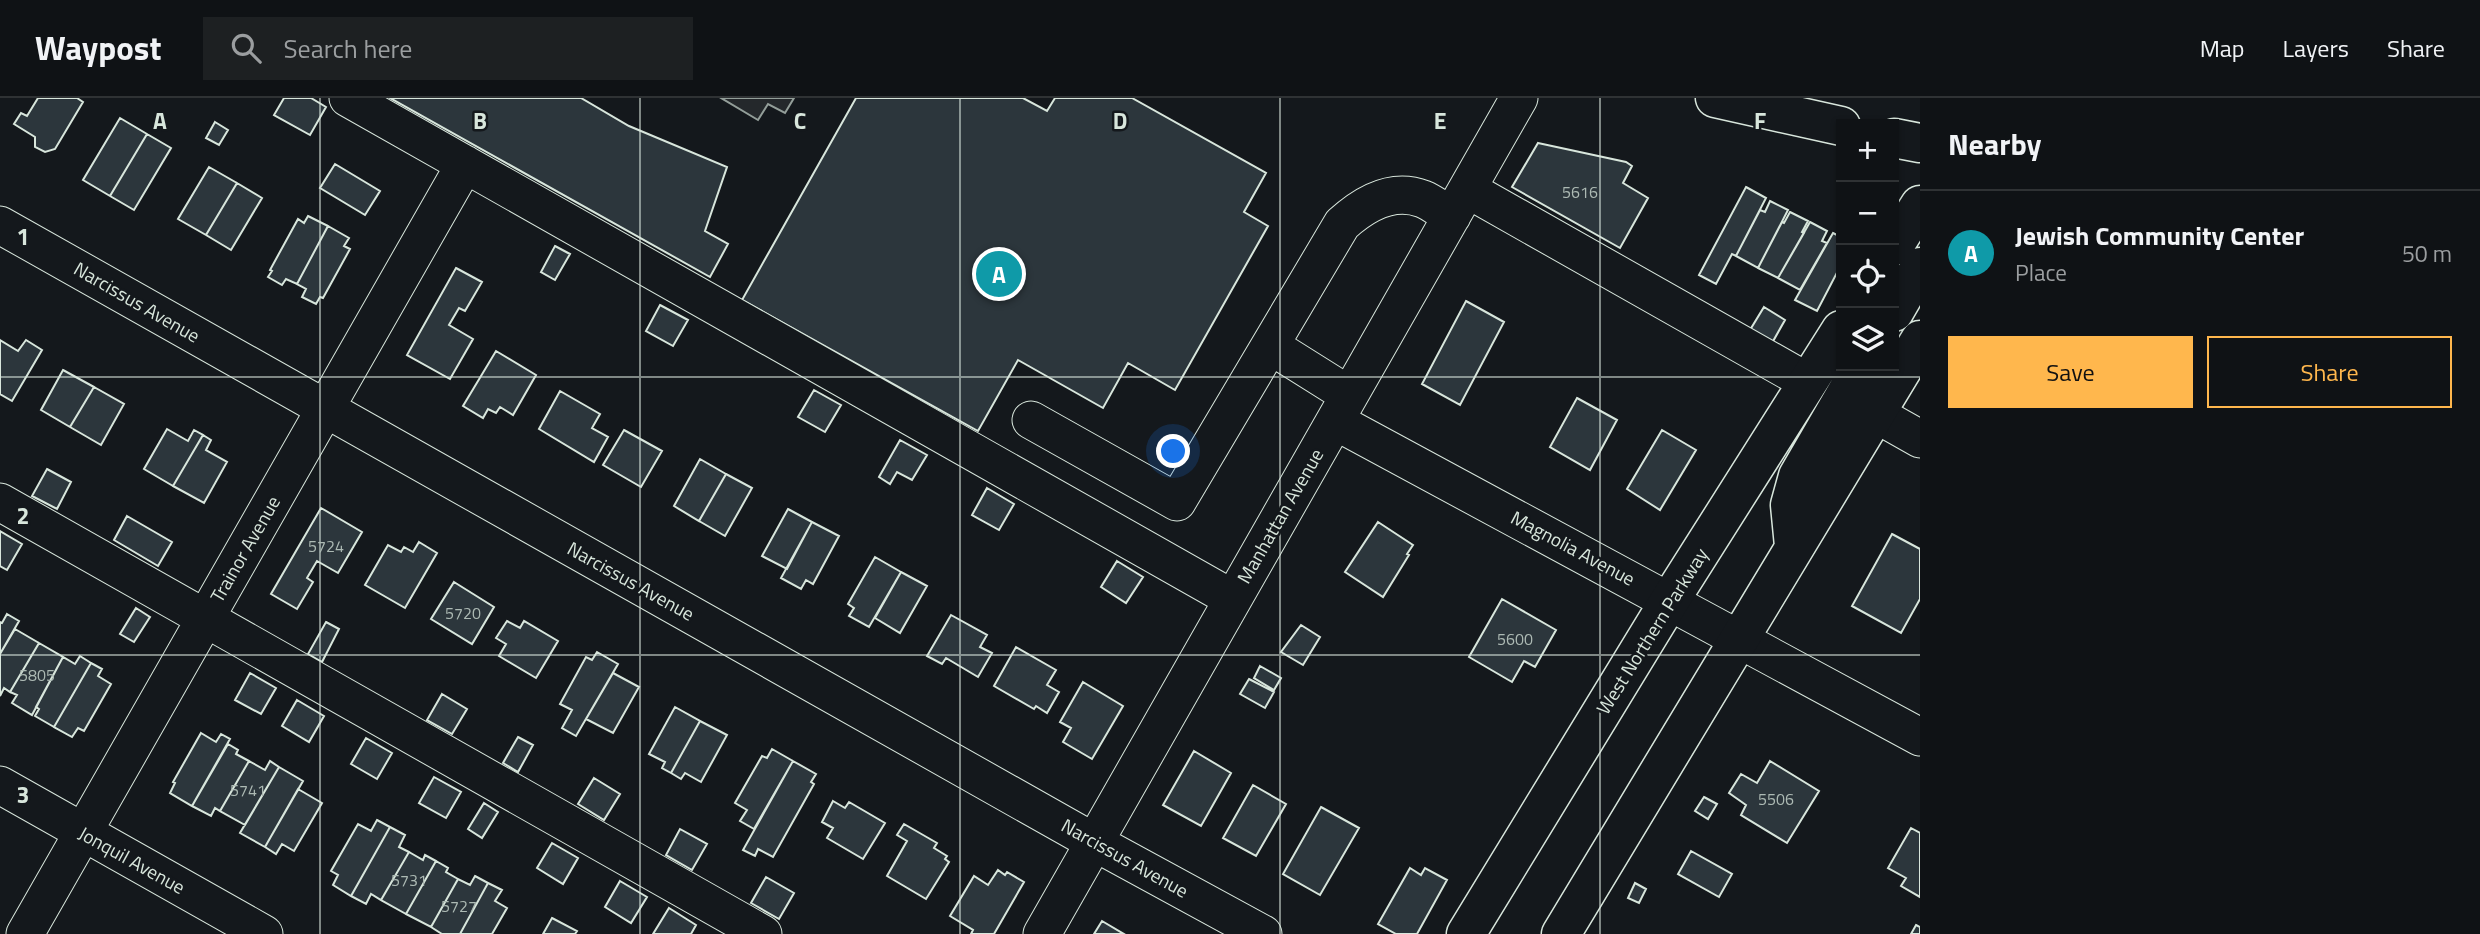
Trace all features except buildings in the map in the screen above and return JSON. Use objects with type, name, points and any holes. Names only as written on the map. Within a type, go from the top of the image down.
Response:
[{"type":"main road","points":[[1715,98],[1836,125]]},
{"type":"main road","points":[[1899,139],[1920,143]]},
{"type":"main road","points":[[1895,245],[1920,205]]},
{"type":"main road","points":[[1896,308],[1920,267]]},
{"type":"main road","name":"West Northern Parkway","points":[[1466,934],[1670,600],[1836,338]]},
{"type":"main road","points":[[1561,934],[1920,340]]},
{"type":"main road","points":[[1794,546],[1790,505],[1798,476],[1859,371]]},
{"type":"street","points":[[348,98],[1233,599]]},
{"type":"street","name":"Manhattan Avenue","points":[[1042,934],[1519,98]]},
{"type":"street","name":"Trainor Avenue","points":[[25,934],[465,164]]},
{"type":"street","points":[[1031,420],[1177,502],[1342,225],[1357,211],[1376,200],[1401,194],[1459,203],[1808,382]]},
{"type":"street","name":"Narcissus Avenue","points":[[0,225],[1094,842],[1263,934]]},
{"type":"street","name":"Magnolia Avenue","points":[[1270,346],[1342,408],[1670,600],[1920,737]]},
{"type":"street","points":[[1874,413],[1920,439]]},
{"type":"street","points":[[0,502],[763,934]]},
{"type":"street","name":"Jonquil Avenue","points":[[0,785],[264,934]]},
{"type":"shaded area","points":[[721,98],[794,98],[785,113],[768,104],[758,120]]},
{"type":"place","name":"Jewish Community Center","points":[[999,274]]}]
